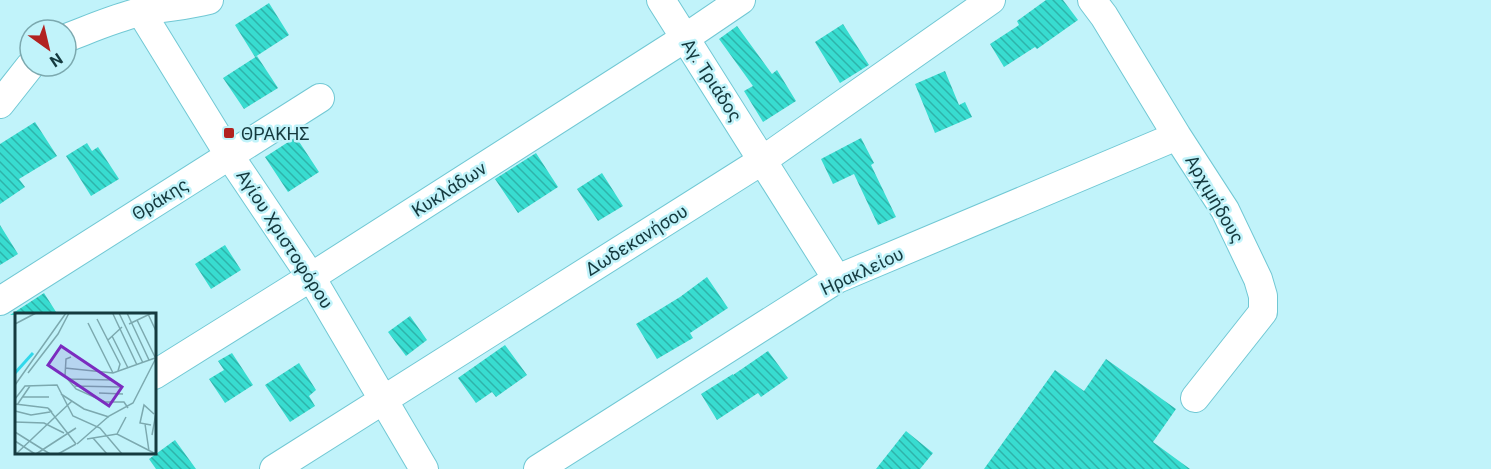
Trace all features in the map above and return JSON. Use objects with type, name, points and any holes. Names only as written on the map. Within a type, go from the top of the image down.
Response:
[{"type":"street","points":[[78,33],[141,12],[169,9],[209,0]]},
{"type":"street","name":"Αγ. Τριάδος","points":[[661,0],[837,279]]},
{"type":"street","name":"Κυκλάδων","points":[[156,374],[311,277],[741,0]]},
{"type":"street","name":"Δωδεκανήσου","points":[[274,469],[764,160],[991,0]]},
{"type":"street","name":"Αρχιμήδους","points":[[1092,0],[1225,210],[1258,279],[1263,296],[1263,312],[1195,398]]},
{"type":"street","name":"Αγίου Χριστοφόρου","points":[[141,12],[230,155],[311,277],[424,469]]},
{"type":"street","points":[[0,104],[21,78]]},
{"type":"street","name":"Θράκης","points":[[0,300],[320,99]]},
{"type":"street","name":"Ηρακλείου","points":[[538,469],[837,279],[1177,136]]},
{"type":"building","points":[[1046,0],[1063,0],[1078,20],[1037,49],[1035,47],[1004,67],[990,44],[1019,25],[1017,21]]},
{"type":"building","points":[[269,3],[289,35],[255,57],[235,25]]},
{"type":"building","points":[[843,24],[869,65],[840,83],[815,42]]},
{"type":"building","points":[[737,26],[772,74],[777,70],[796,101],[763,122],[744,91],[753,86],[719,39]]},
{"type":"building","points":[[257,56],[278,88],[244,109],[223,78]]},
{"type":"building","points":[[945,71],[959,105],[965,102],[972,117],[935,133],[915,84]]},
{"type":"building","points":[[35,122],[57,156],[19,179],[25,187],[0,204],[0,144]]},
{"type":"building","points":[[296,137],[319,172],[288,192],[265,157]]},
{"type":"building","points":[[861,138],[896,217],[878,225],[854,174],[833,184],[821,159]]},
{"type":"building","points":[[87,143],[92,151],[98,147],[119,179],[91,196],[66,156]]},
{"type":"building","points":[[536,153],[558,187],[518,213],[495,179]]},
{"type":"building","points":[[602,173],[623,206],[598,221],[577,189]]},
{"type":"building","points":[[0,225],[18,254],[0,265]]},
{"type":"building","points":[[225,245],[241,270],[211,289],[195,264]]},
{"type":"building","points":[[707,277],[728,308],[690,333],[693,338],[657,359],[636,324]]},
{"type":"building","points":[[44,293],[57,313],[15,313],[15,315],[10,315]]},
{"type":"building","points":[[410,316],[427,340],[406,356],[388,332]]},
{"type":"building","points":[[505,345],[527,375],[496,397],[492,392],[476,403],[458,378]]},
{"type":"building","points":[[768,351],[788,378],[761,397],[758,393],[717,420],[701,394]]},
{"type":"building","points":[[232,353],[253,385],[225,403],[209,379],[224,370],[218,361]]},
{"type":"building","points":[[1106,359],[1176,409],[1153,442],[1190,469],[984,469],[1055,370],[1084,391]]},
{"type":"building","points":[[299,363],[316,390],[309,396],[315,406],[290,422],[265,385]]},
{"type":"building","points":[[906,431],[933,453],[920,469],[876,469]]},
{"type":"building","points":[[175,440],[196,469],[156,469],[149,459]]},
{"type":"place","name":"ΘΡΑΚΗΣ","points":[[229,133]]}]
